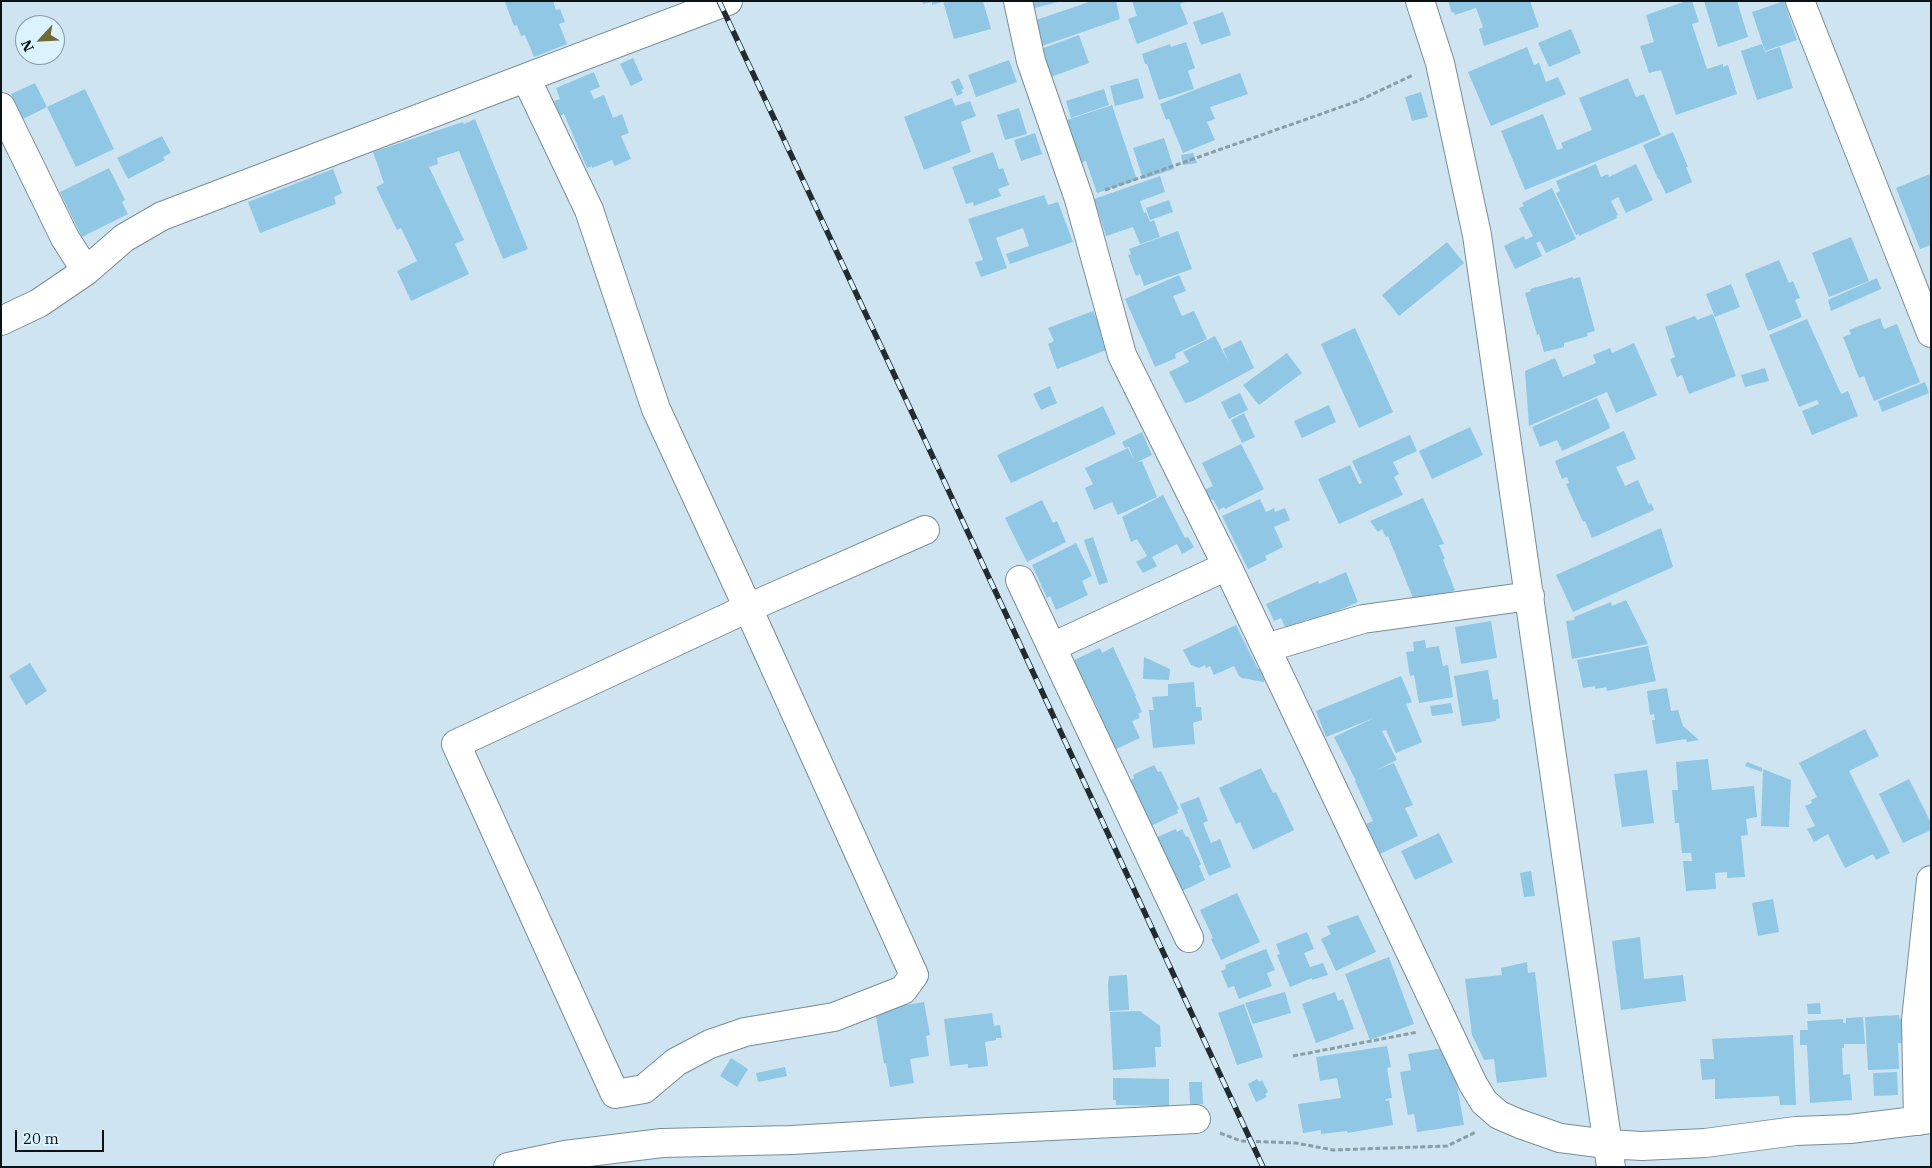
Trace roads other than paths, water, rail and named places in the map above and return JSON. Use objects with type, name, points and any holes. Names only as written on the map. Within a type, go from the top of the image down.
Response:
[{"type":"street","points":[[1,321],[39,303],[86,271],[124,238],[162,216],[728,1]]},
{"type":"street","points":[[1018,1],[1031,61],[1079,199],[1122,355],[1227,566],[1473,1084],[1484,1102],[1500,1115],[1520,1124],[1610,1158],[1642,1146],[1705,1143],[1796,1131],[1850,1129],[1924,1120],[1916,1020],[1931,880]]},
{"type":"street","points":[[1420,1],[1440,63],[1477,235],[1610,1158]]},
{"type":"street","points":[[1800,1],[1931,333]]},
{"type":"street","points":[[526,78],[589,210],[656,409],[748,608],[914,975],[903,990],[834,1017],[745,1032],[710,1044],[676,1062],[644,1089],[615,1094],[456,744],[748,608],[925,530]]},
{"type":"street","points":[[1,107],[65,238],[86,271]]},
{"type":"street","points":[[1052,647],[1227,566]]},
{"type":"street","points":[[1020,580],[1188,938]]},
{"type":"street","points":[[1266,648],[1363,619],[1530,596]]},
{"type":"street","points":[[508,1167],[564,1155],[662,1143],[792,1140],[1196,1119]]},
{"type":"railway","points":[[719,1],[1263,1167]]}]
